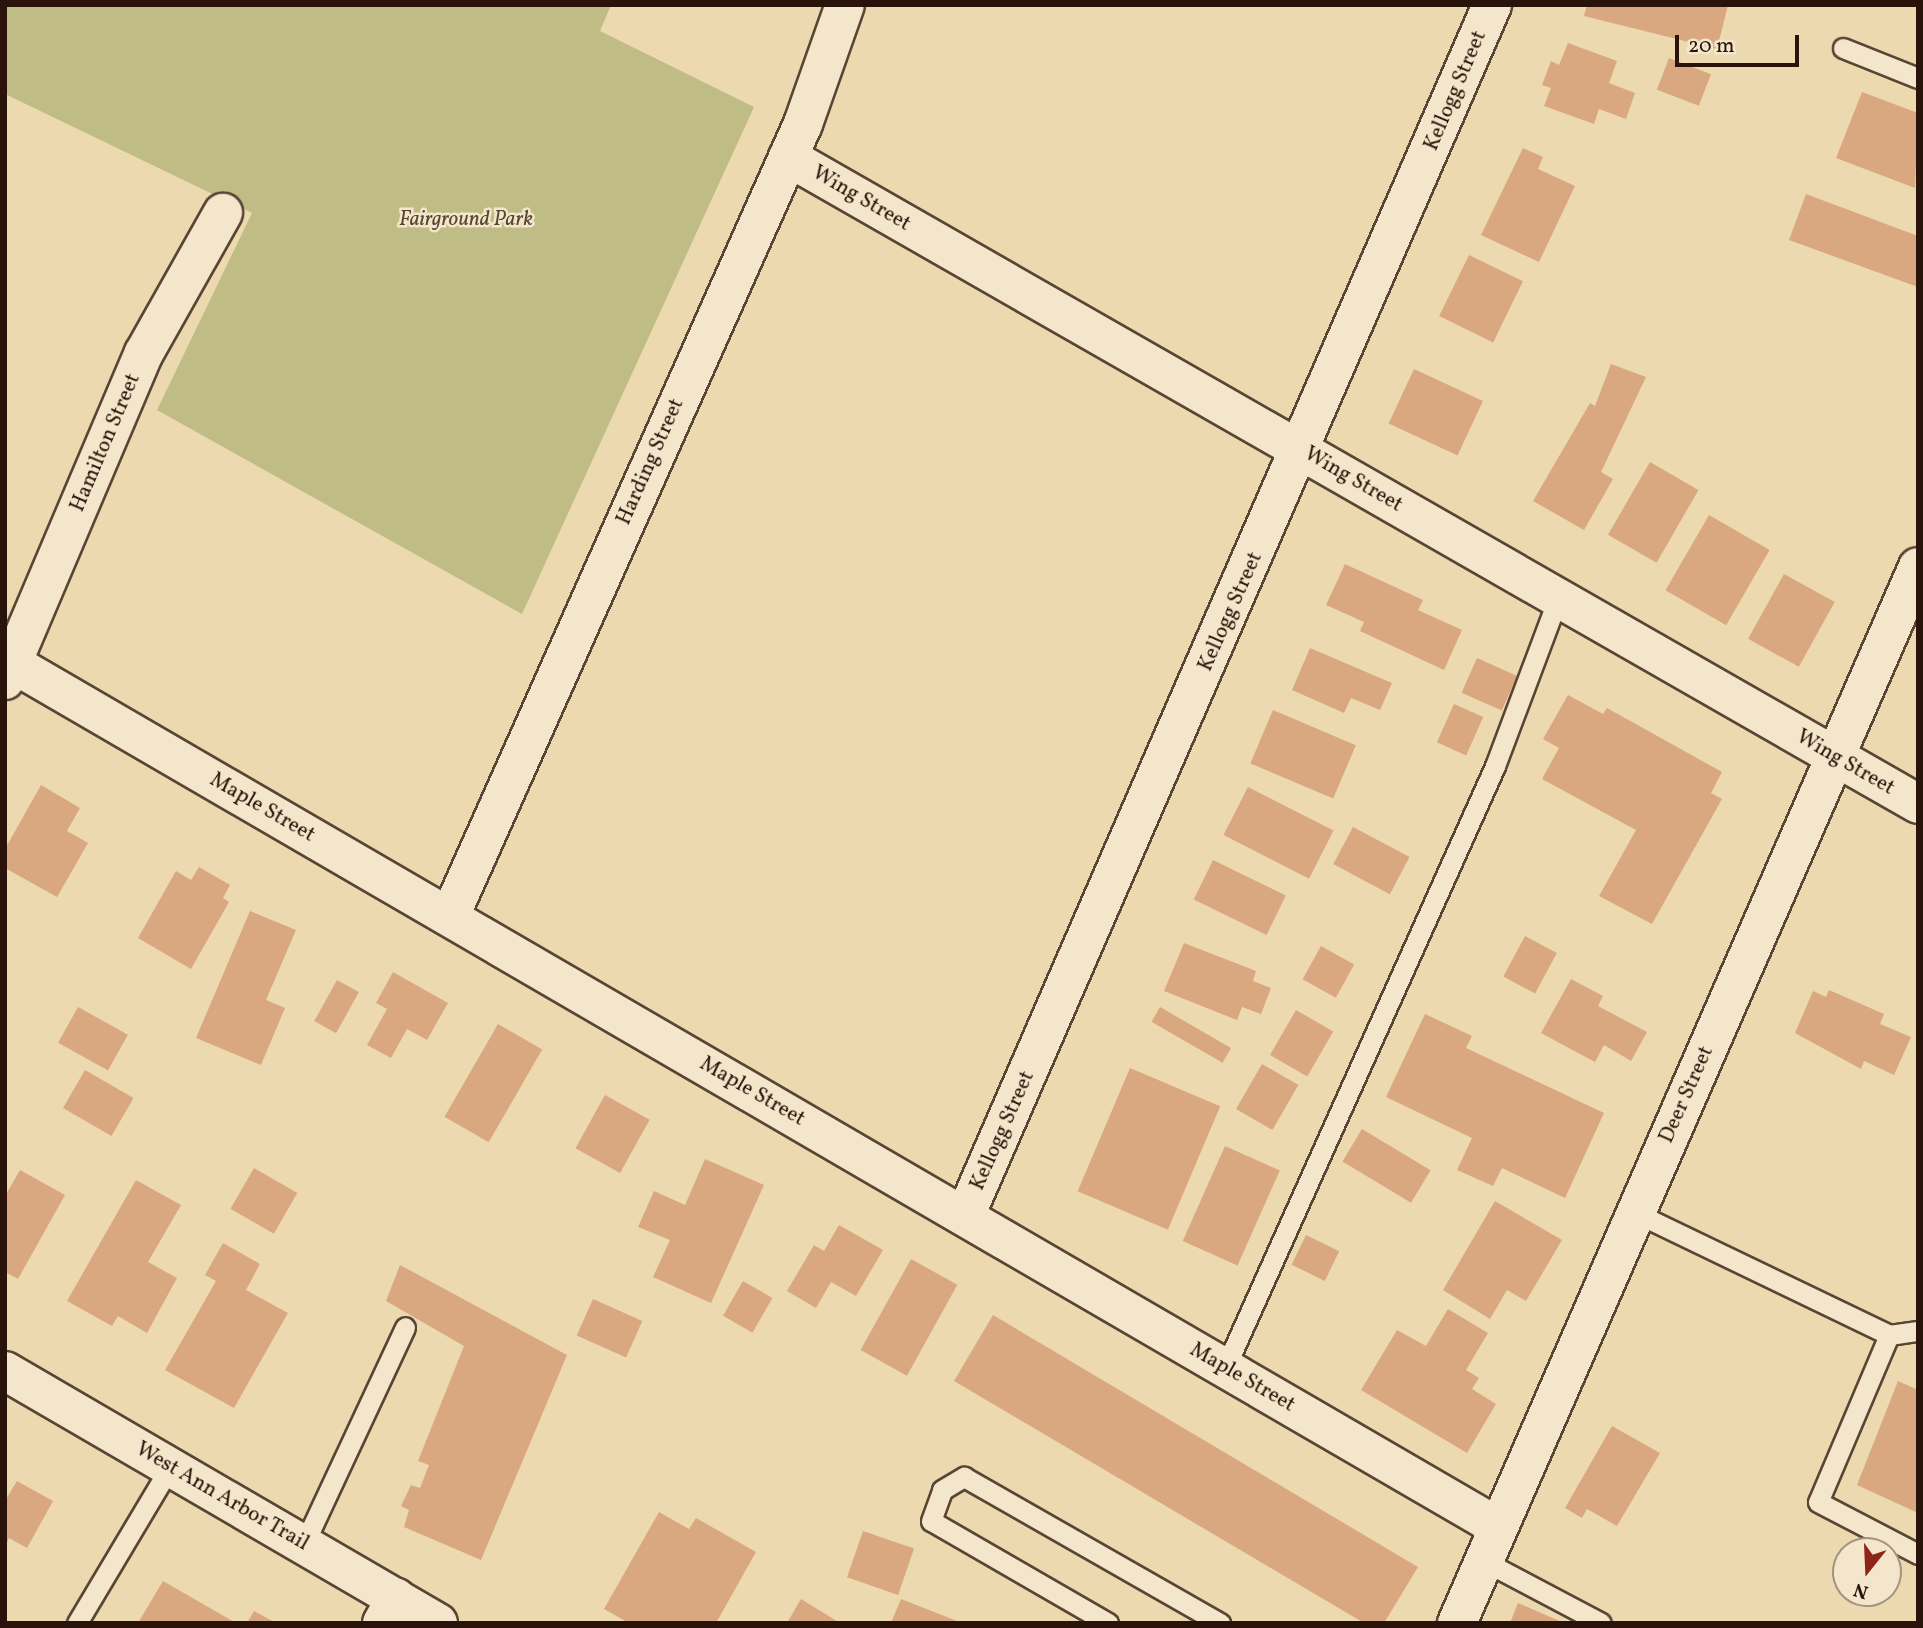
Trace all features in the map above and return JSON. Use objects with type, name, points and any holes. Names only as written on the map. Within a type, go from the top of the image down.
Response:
[{"type":"street","name":"Harding Street","points":[[450,916],[788,158],[845,5]]},
{"type":"street","name":"Kellogg Street","points":[[965,1216],[1301,451],[1492,5]]},
{"type":"street","name":"Wing Street","points":[[788,158],[1918,804]]},
{"type":"street","name":"Hamilton Street","points":[[8,668],[144,353],[223,213]]},
{"type":"street","name":"Deer Street","points":[[1457,1623],[1918,567]]},
{"type":"street","name":"Maple Street","points":[[8,668],[450,916],[1225,1368],[1491,1544]]},
{"type":"street","name":"West Ann Arbor Trail","points":[[5,1371],[304,1544],[389,1610],[438,1623]]},
{"type":"lane","points":[[1843,48],[1918,78]]},
{"type":"lane","points":[[1225,1368],[1495,766],[1558,598]]},
{"type":"lane","points":[[1636,1213],[1889,1335],[1918,1331]]},
{"type":"lane","points":[[304,1544],[405,1328]]},
{"type":"lane","points":[[1889,1335],[1818,1502],[1918,1554]]},
{"type":"lane","points":[[77,1623],[170,1467]]},
{"type":"lane","points":[[1108,1623],[1088,1618],[931,1521],[942,1490],[964,1477],[1220,1623]]},
{"type":"lane","points":[[1491,1544],[1601,1623]]},
{"type":"green space","name":"Fairground Park","points":[[5,5],[611,5],[600,31],[754,107],[522,614],[157,410],[252,213],[5,94]]},
{"type":"building","points":[[1587,5],[1728,5],[1717,49],[1584,16]]},
{"type":"building","points":[[1568,43],[1617,61],[1609,83],[1635,93],[1626,119],[1599,109],[1594,124],[1544,106],[1551,88],[1542,85],[1551,61],[1559,65]]},
{"type":"building","points":[[1669,58],[1711,74],[1699,106],[1657,90]]},
{"type":"building","points":[[1862,92],[1918,113],[1915,188],[1836,158]]},
{"type":"building","points":[[1523,148],[1543,157],[1538,169],[1575,186],[1539,262],[1481,235]]},
{"type":"building","points":[[1806,194],[1918,236],[1918,287],[1789,240]]},
{"type":"building","points":[[1469,255],[1523,281],[1493,342],[1439,316]]},
{"type":"building","points":[[1611,364],[1646,377],[1601,472],[1613,479],[1584,530],[1533,501],[1590,403],[1595,406]]},
{"type":"building","points":[[1414,369],[1483,401],[1458,455],[1389,423]]},
{"type":"building","points":[[1650,462],[1698,490],[1656,563],[1608,535]]},
{"type":"building","points":[[1709,515],[1770,550],[1726,625],[1666,590]]},
{"type":"building","points":[[1345,564],[1423,600],[1418,610],[1462,630],[1444,670],[1360,631],[1364,622],[1326,605]]},
{"type":"building","points":[[1784,574],[1835,602],[1799,667],[1748,639]]},
{"type":"building","points":[[1310,648],[1392,683],[1380,710],[1351,698],[1344,713],[1292,690]]},
{"type":"building","points":[[1477,658],[1517,676],[1502,711],[1462,693]]},
{"type":"building","points":[[1568,695],[1603,714],[1607,708],[1722,772],[1711,793],[1722,799],[1652,924],[1599,896],[1636,830],[1542,779],[1559,748],[1543,739]]},
{"type":"building","points":[[1454,704],[1483,717],[1466,755],[1437,742]]},
{"type":"building","points":[[1273,710],[1356,745],[1333,799],[1250,763]]},
{"type":"building","points":[[41,785],[80,808],[67,831],[88,843],[57,897],[5,868],[5,849]]},
{"type":"building","points":[[1248,787],[1334,831],[1309,879],[1223,835]]},
{"type":"building","points":[[1353,827],[1410,857],[1390,894],[1333,864]]},
{"type":"building","points":[[1213,860],[1286,896],[1267,935],[1194,900]]},
{"type":"building","points":[[199,867],[230,885],[223,898],[229,902],[191,969],[138,938],[176,871],[191,880]]},
{"type":"building","points":[[250,911],[296,930],[266,1000],[285,1008],[261,1065],[196,1038]]},
{"type":"building","points":[[1525,936],[1557,953],[1535,994],[1503,977]]},
{"type":"building","points":[[1184,943],[1256,971],[1253,981],[1271,988],[1261,1014],[1242,1007],[1237,1020],[1164,991]]},
{"type":"building","points":[[1321,946],[1354,964],[1336,998],[1303,979]]},
{"type":"building","points":[[393,972],[448,1003],[427,1040],[407,1029],[391,1058],[367,1045],[387,1009],[376,1003]]},
{"type":"building","points":[[1571,979],[1603,996],[1598,1006],[1647,1032],[1631,1061],[1604,1045],[1595,1062],[1541,1033]]},
{"type":"building","points":[[337,980],[359,992],[336,1033],[314,1021]]},
{"type":"building","points":[[1829,990],[1884,1014],[1880,1024],[1911,1037],[1894,1075],[1864,1061],[1861,1069],[1795,1033],[1813,991],[1826,997]]},
{"type":"building","points":[[78,1007],[128,1035],[108,1070],[58,1043]]},
{"type":"building","points":[[1160,1007],[1231,1048],[1223,1063],[1152,1022]]},
{"type":"building","points":[[1296,1010],[1333,1032],[1307,1077],[1270,1055]]},
{"type":"building","points":[[1425,1014],[1472,1036],[1466,1048],[1604,1113],[1565,1198],[1502,1168],[1493,1186],[1457,1170],[1472,1138],[1386,1097]]},
{"type":"building","points":[[498,1024],[542,1050],[489,1142],[444,1117]]},
{"type":"building","points":[[1262,1064],[1298,1085],[1272,1130],[1236,1109]]},
{"type":"building","points":[[1130,1068],[1220,1106],[1168,1230],[1078,1191]]},
{"type":"building","points":[[85,1070],[133,1098],[111,1136],[63,1108]]},
{"type":"building","points":[[605,1095],[650,1120],[620,1173],[575,1148]]},
{"type":"building","points":[[1362,1129],[1431,1170],[1411,1203],[1342,1162]]},
{"type":"building","points":[[1225,1146],[1280,1170],[1238,1265],[1183,1241]]},
{"type":"building","points":[[705,1159],[764,1185],[711,1303],[653,1277],[670,1240],[638,1227],[654,1191],[685,1205]]},
{"type":"building","points":[[254,1168],[297,1193],[274,1234],[230,1209]]},
{"type":"building","points":[[20,1170],[65,1195],[18,1279],[5,1272],[5,1196]]},
{"type":"building","points":[[136,1180],[181,1205],[148,1262],[177,1278],[147,1333],[118,1316],[112,1326],[67,1301]]},
{"type":"building","points":[[1495,1201],[1562,1240],[1526,1301],[1507,1290],[1490,1319],[1443,1290]]},
{"type":"building","points":[[839,1225],[883,1250],[856,1296],[831,1282],[816,1308],[787,1291],[814,1245],[824,1251]]},
{"type":"building","points":[[1306,1235],[1339,1251],[1325,1281],[1292,1265]]},
{"type":"building","points":[[223,1243],[260,1264],[246,1290],[288,1313],[234,1408],[165,1370],[216,1281],[205,1275]]},
{"type":"building","points":[[911,1259],[957,1285],[907,1376],[861,1350]]},
{"type":"building","points":[[400,1265],[567,1355],[481,1560],[404,1527],[409,1510],[401,1506],[411,1485],[420,1488],[429,1465],[418,1461],[464,1346],[386,1301]]},
{"type":"building","points":[[743,1281],[772,1298],[752,1333],[723,1316]]},
{"type":"building","points":[[593,1299],[642,1321],[626,1358],[577,1336]]},
{"type":"building","points":[[1448,1309],[1488,1333],[1466,1370],[1479,1378],[1472,1389],[1496,1404],[1467,1453],[1361,1390],[1397,1330],[1426,1346]]},
{"type":"building","points":[[993,1315],[1418,1567],[1384,1623],[1364,1623],[954,1381]]},
{"type":"building","points":[[1898,1381],[1918,1390],[1918,1513],[1857,1485]]},
{"type":"building","points":[[1612,1426],[1660,1453],[1617,1526],[1587,1509],[1582,1518],[1565,1508]]},
{"type":"building","points":[[17,1481],[53,1501],[27,1548],[9,1538],[5,1546],[5,1501]]},
{"type":"building","points":[[659,1512],[689,1529],[696,1518],[756,1552],[716,1623],[629,1623],[604,1609]]},
{"type":"building","points":[[863,1531],[914,1549],[898,1595],[847,1577]]},
{"type":"building","points":[[163,1581],[236,1623],[138,1623]]},
{"type":"building","points":[[801,1599],[840,1623],[787,1623]]},
{"type":"building","points":[[901,1599],[962,1623],[891,1623]]},
{"type":"building","points":[[1518,1603],[1564,1623],[1510,1623]]},
{"type":"building","points":[[254,1611],[276,1623],[247,1623]]}]
